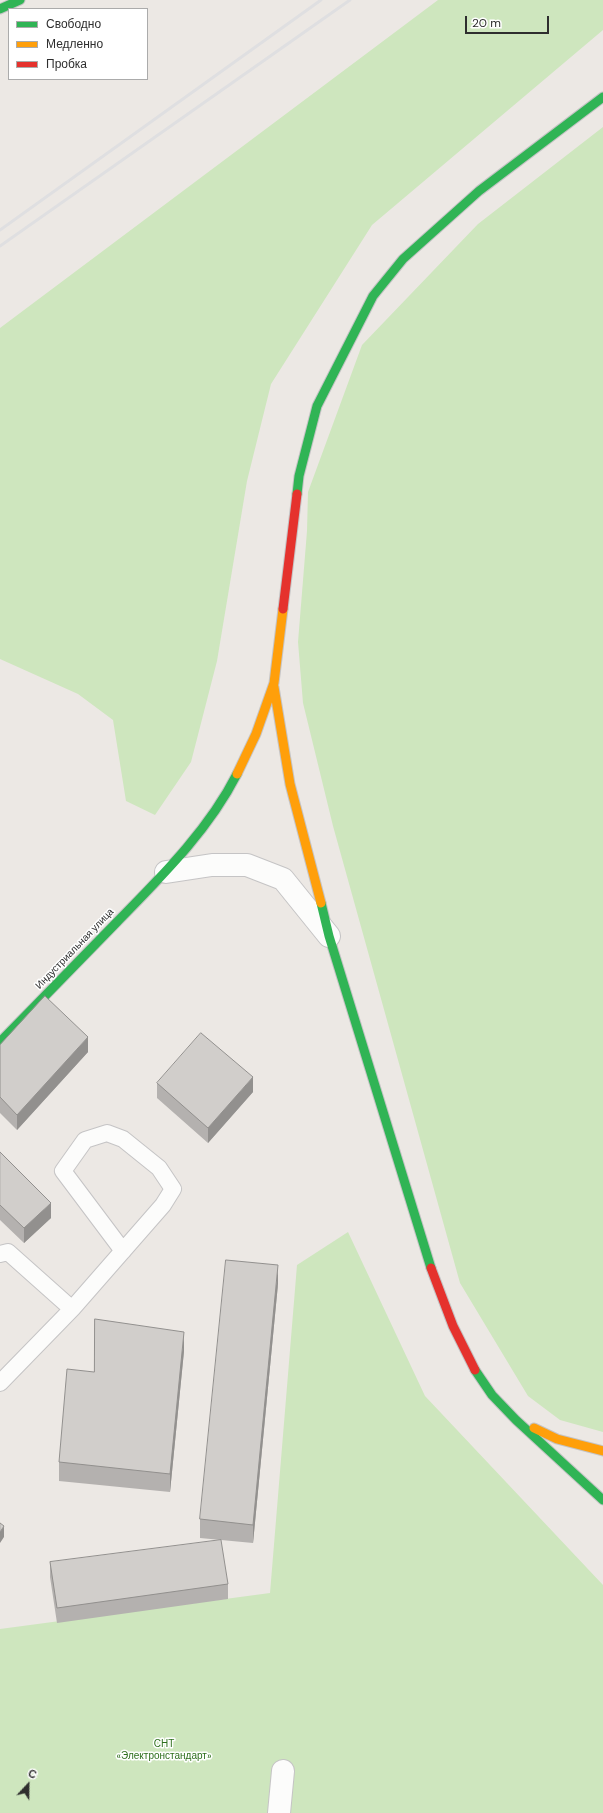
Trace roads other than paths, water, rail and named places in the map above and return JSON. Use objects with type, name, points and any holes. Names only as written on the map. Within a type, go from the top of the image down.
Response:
[{"type":"street","points":[[0,9],[20,0]]},
{"type":"street","points":[[603,97],[479,191],[403,259],[372,296],[317,406],[299,476],[274,683],[290,784],[329,936],[436,1285],[453,1326],[474,1368],[492,1395],[516,1420],[603,1500]]},
{"type":"street","name":"Индустриальная улица","points":[[0,1042],[166,872],[207,822],[229,789],[256,734],[274,683]]},
{"type":"street","points":[[166,872],[212,864],[247,865],[283,879],[329,936]]},
{"type":"street","points":[[516,1420],[557,1439],[603,1451]]},
{"type":"street","points":[[279,1813],[283,1771]]},
{"type":"lane","points":[[0,1383],[72,1309],[123,1251],[162,1205],[173,1189],[159,1168],[123,1139],[107,1133],[85,1140],[63,1171],[123,1251]]},
{"type":"lane","points":[[0,1254],[8,1252],[72,1309]]},
{"type":"railway","points":[[0,230],[321,0]]},
{"type":"railway","points":[[0,246],[350,0]]},
{"type":"park label","name":"СНТ «Электронстандарт»","points":[[164,1750]]}]
